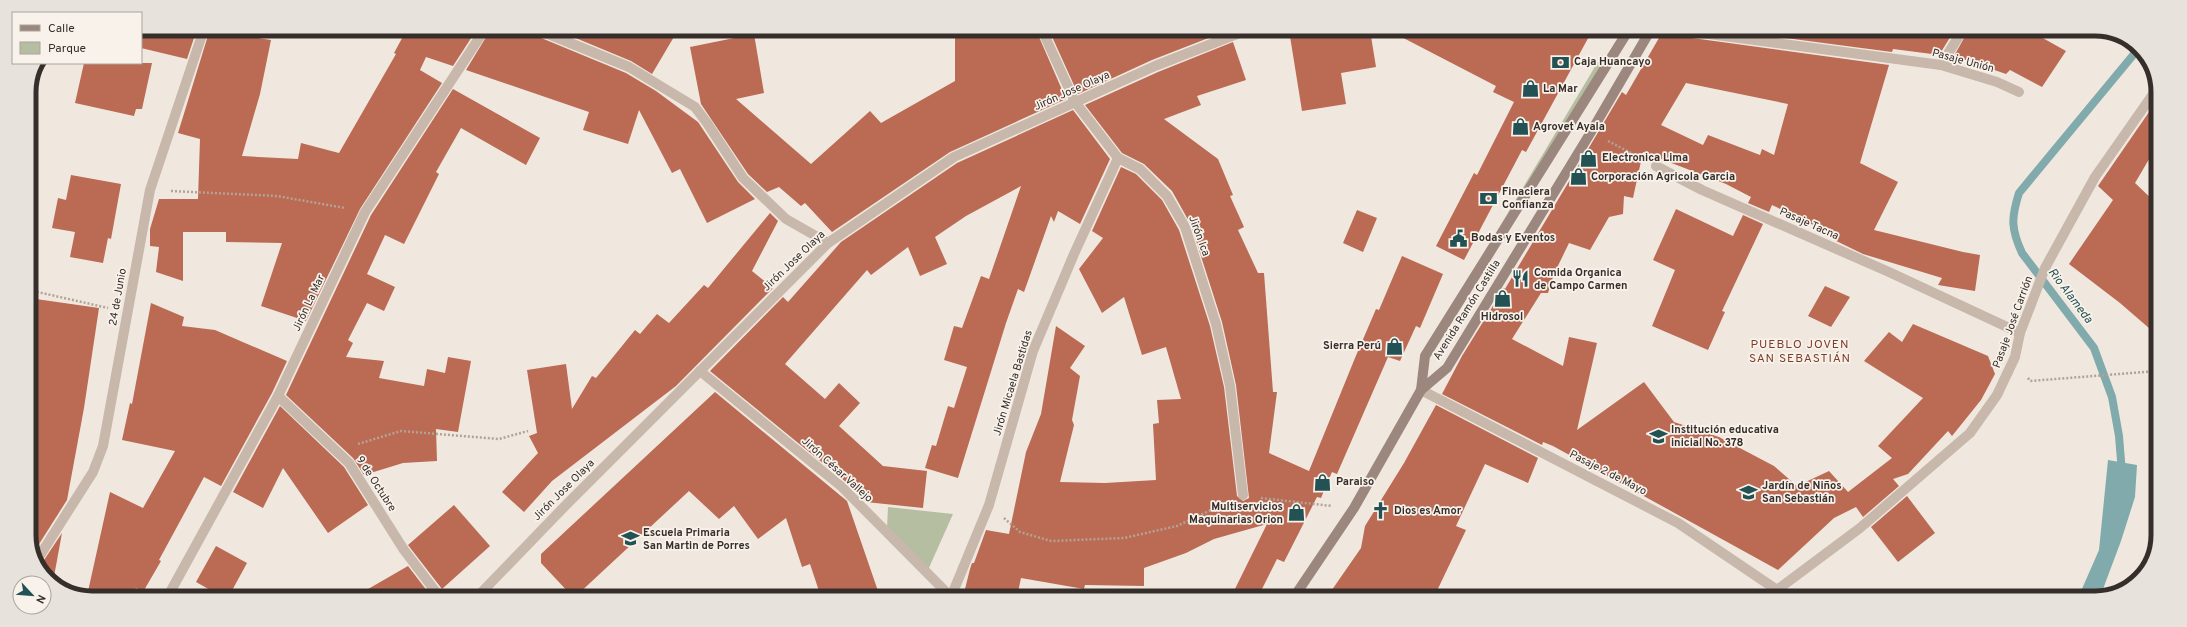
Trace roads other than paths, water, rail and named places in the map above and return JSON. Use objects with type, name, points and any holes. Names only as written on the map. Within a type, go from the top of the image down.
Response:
[{"type":"street","name":"24 de Junio","points":[[40,556],[93,472],[103,446],[150,190],[202,36]]},
{"type":"street","name":"Jirón La Mar","points":[[171,591],[278,396],[365,212],[480,36]]},
{"type":"street","points":[[551,36],[628,67],[695,108],[707,123],[743,178],[786,218],[828,243]]},
{"type":"street","name":"Jirón Ica","points":[[1045,36],[1075,102],[1118,158],[1140,169],[1167,196],[1185,227],[1216,324],[1230,386],[1243,495]]},
{"type":"street","name":"Jirón Jose Olaya","points":[[483,591],[828,243],[954,157],[1155,66],[1232,36]]},
{"type":"street","name":"Avenida Ramón Castilla","points":[[1421,390],[1425,356],[1625,36]]},
{"type":"street","name":"Avenida Ramón Castilla","points":[[1298,591],[1354,508],[1421,390],[1447,368],[1591,132],[1647,36]]},
{"type":"street","name":"Pasaje Unión","points":[[1724,36],[1941,65],[1997,82],[2019,92]]},
{"type":"street","points":[[1941,65],[1959,36]]},
{"type":"street","name":"Pasaje José Carrión","points":[[1779,591],[1860,528],[1970,434],[1997,395],[2015,358],[2020,333],[2045,268],[2095,177],[2151,97]]},
{"type":"street","name":"Jirón Micaela Bastidas","points":[[953,591],[989,505],[1033,351],[1074,254],[1118,158]]},
{"type":"street","name":"Pasaje Tacna","points":[[1656,166],[1702,190],[1889,272],[2020,333]]},
{"type":"street","name":"Jirón César Vallejo","points":[[700,371],[842,487],[945,591]]},
{"type":"street","name":"Pasaje 2 de Mayo","points":[[1421,390],[1678,523],[1771,591]]},
{"type":"street","name":"9 de Octubre","points":[[278,396],[349,463],[404,550],[435,591]]},
{"type":"water","points":[[2108,460],[2137,465],[2135,497],[2121,541],[2102,590],[2081,591],[2099,550]]},
{"type":"waterway","name":"Rio Alameda","points":[[2122,473],[2119,436],[2112,397],[2094,348],[2022,253],[2018,245],[2013,223],[2019,193],[2135,53]]},
{"type":"place","name":"Caja Huancayo","points":[[1561,62]]},
{"type":"place","name":"La Mar","points":[[1530,89]]},
{"type":"place","name":"Agrovet Ayala","points":[[1520,127]]},
{"type":"place","name":"Electronica Lima","points":[[1589,158]]},
{"type":"place","name":"Corporación Agricola Garcia","points":[[1578,177]]},
{"type":"place","name":"Finaciera Confianza","points":[[1489,198]]},
{"type":"place","name":"Bodas y Eventos","points":[[1458,238]]},
{"type":"place","name":"Comida Organica de Campo Carmen","points":[[1521,279]]},
{"type":"place","name":"Hidrosol","points":[[1502,299]]},
{"type":"place","name":"Sierra Perú","points":[[1394,346]]},
{"type":"place","name":"Institución educativa inicial No. 378","points":[[1658,436]]},
{"type":"place","name":"Paraiso","points":[[1323,482]]},
{"type":"place","name":"Jardín de Niños San Sebastián","points":[[1749,492]]},
{"type":"place","name":"Dios es Amor","points":[[1381,511]]},
{"type":"place","name":"Multiservicios Maquinarias Orion","points":[[1296,513]]},
{"type":"place","name":"Escuela Primaria San Martin de Porres","points":[[630,539]]},
{"type":"district","name":"PUEBLO JOVEN SAN SEBASTIÁN","points":[[1800,352]]}]
